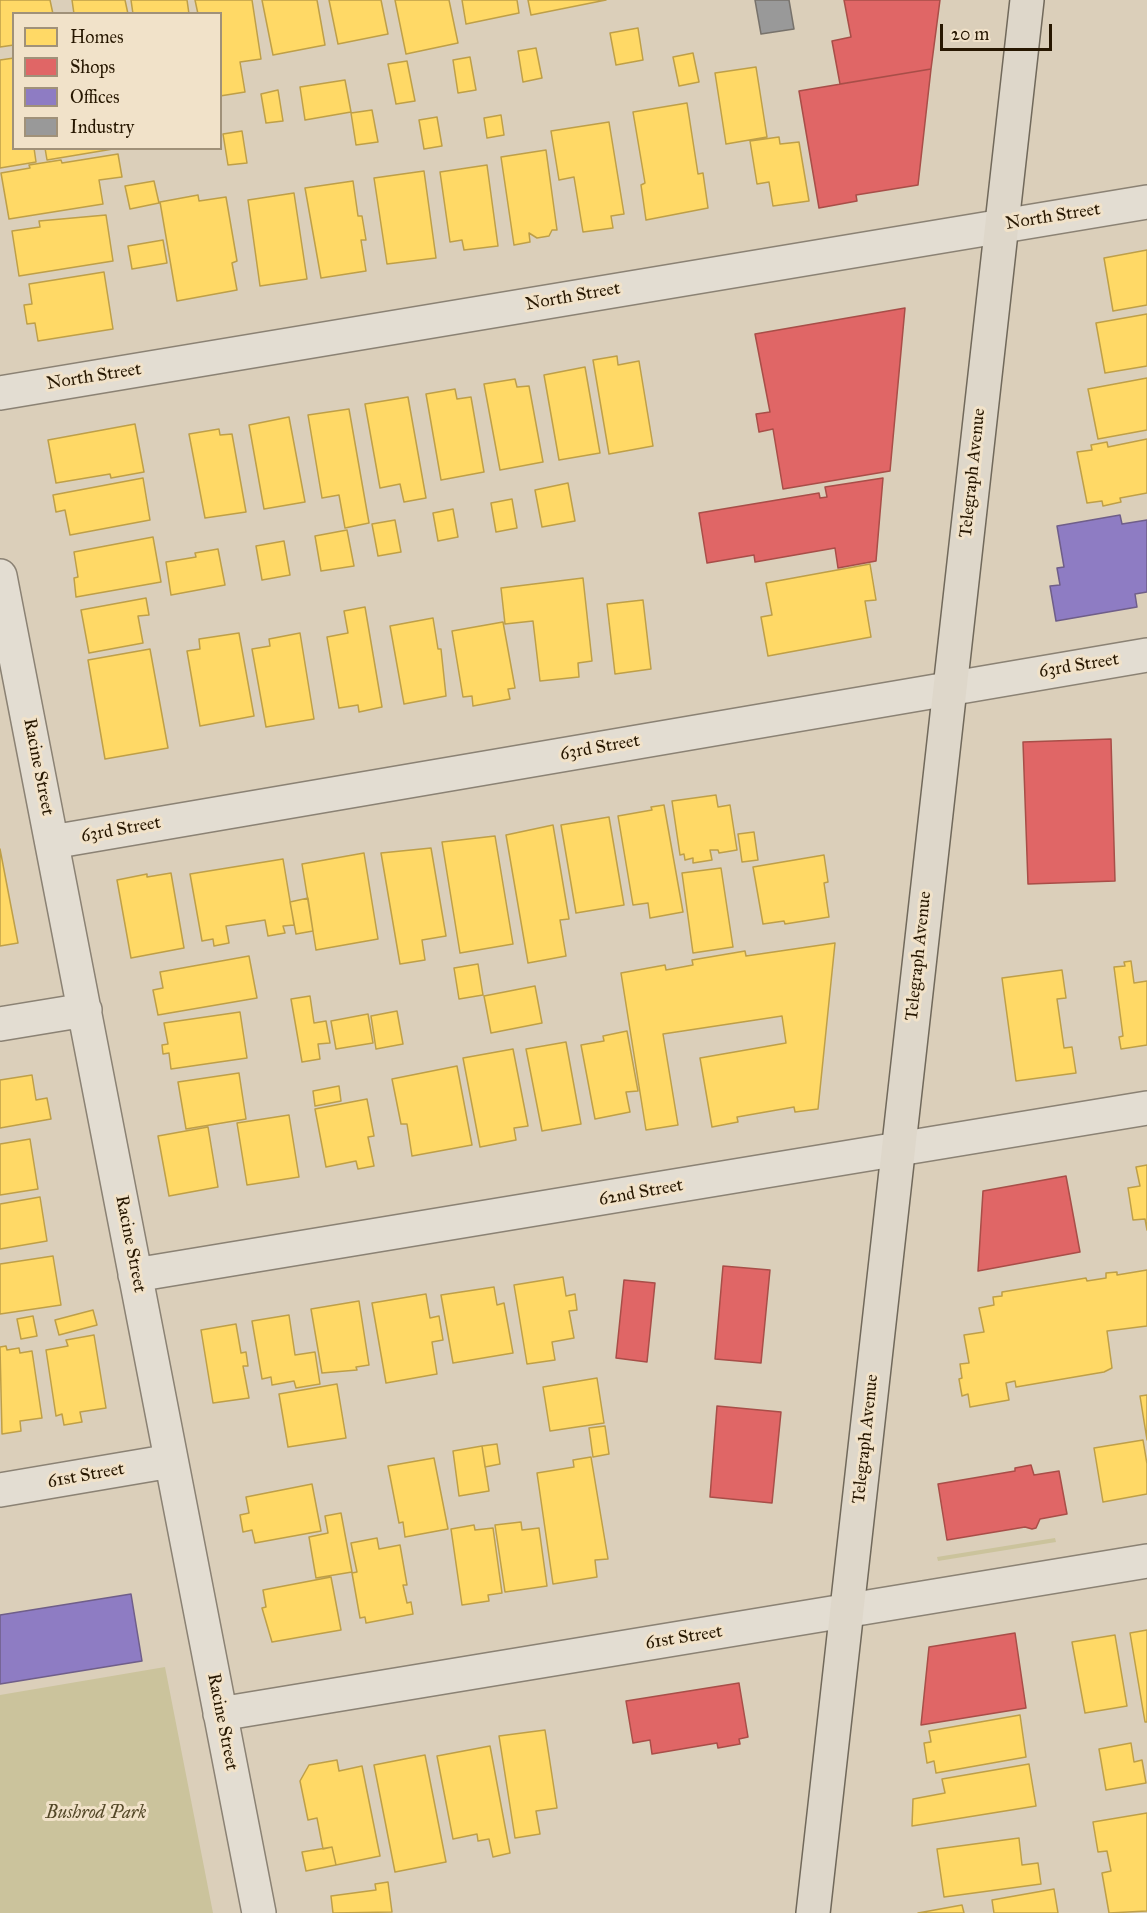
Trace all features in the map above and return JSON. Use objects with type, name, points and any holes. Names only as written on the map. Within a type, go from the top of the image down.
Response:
[{"type":"main road","name":"Telegraph Avenue","points":[[813,1913],[1027,0]]},
{"type":"street","name":"North Street","points":[[0,393],[1147,202]]},
{"type":"street","name":"Racine Street","points":[[0,576],[259,1913]]},
{"type":"street","name":"63rd Street","points":[[52,842],[1147,655]]},
{"type":"street","points":[[0,1024],[85,1010]]},
{"type":"street","name":"62nd Street","points":[[135,1275],[1147,1108]]},
{"type":"street","name":"61st Street","points":[[0,1490],[171,1461]]},
{"type":"street","name":"61st Street","points":[[220,1714],[1147,1561]]},
{"type":"green space","points":[[1055,1538],[1056,1542],[938,1561],[937,1557]]},
{"type":"green space","name":"Bushrod Park","points":[[165,1667],[213,1913],[0,1913],[0,1695]]},
{"type":"building: Homes","points":[[0,0],[50,0],[53,12],[12,12],[12,45],[0,47]]},
{"type":"building: Homes","points":[[72,0],[125,0],[128,12],[74,12]]},
{"type":"building: Homes","points":[[131,0],[187,0],[189,12],[133,12]]},
{"type":"building: Homes","points":[[195,0],[252,0],[261,59],[240,62],[245,92],[222,96],[222,12],[198,12]]},
{"type":"building: Homes","points":[[262,0],[317,0],[325,45],[273,55]]},
{"type":"building: Homes","points":[[329,0],[381,0],[388,34],[338,44]]},
{"type":"building: Homes","points":[[395,0],[449,0],[458,43],[406,54]]},
{"type":"building: Homes","points":[[462,0],[517,0],[519,13],[466,24]]},
{"type":"building: Homes","points":[[528,0],[606,0],[531,15]]},
{"type":"building: Homes","points":[[638,28],[643,60],[616,65],[610,33]]},
{"type":"building: Homes","points":[[536,48],[542,78],[523,82],[518,51]]},
{"type":"building: Homes","points":[[693,53],[699,82],[679,86],[673,57]]},
{"type":"building: Homes","points":[[470,57],[476,90],[458,93],[453,60]]},
{"type":"building: Homes","points":[[12,58],[12,150],[34,150],[36,162],[0,168],[0,60]]},
{"type":"building: Homes","points":[[407,61],[415,101],[396,104],[388,64]]},
{"type":"building: Homes","points":[[756,67],[767,137],[726,144],[715,73]]},
{"type":"building: Homes","points":[[345,80],[351,112],[305,120],[300,87]]},
{"type":"building: Homes","points":[[278,90],[283,121],[266,123],[261,94]]},
{"type":"building: Homes","points":[[687,103],[698,174],[703,173],[708,208],[646,220],[641,185],[645,183],[633,112]]},
{"type":"building: Homes","points":[[372,110],[378,142],[356,145],[351,113]]},
{"type":"building: Homes","points":[[501,115],[504,135],[487,138],[484,118]]},
{"type":"building: Homes","points":[[437,117],[442,146],[424,149],[419,120]]},
{"type":"building: Homes","points":[[609,122],[624,214],[611,216],[613,228],[583,232],[574,177],[559,180],[551,131]]},
{"type":"building: Homes","points":[[242,131],[247,163],[228,165],[223,134]]},
{"type":"building: Homes","points":[[779,137],[780,144],[799,142],[809,201],[773,206],[769,182],[757,184],[750,141]]},
{"type":"building: Homes","points":[[45,150],[107,150],[47,160]]},
{"type":"building: Homes","points":[[546,150],[557,230],[552,230],[549,236],[537,238],[529,233],[530,242],[514,245],[501,157]]},
{"type":"building: Homes","points":[[118,154],[122,177],[99,180],[103,204],[9,219],[1,173],[30,168],[29,165],[61,160],[62,163]]},
{"type":"building: Homes","points":[[487,165],[498,246],[464,250],[462,240],[450,242],[440,172]]},
{"type":"building: Homes","points":[[424,171],[436,258],[387,264],[374,178]]},
{"type":"building: Homes","points":[[154,181],[159,203],[130,209],[125,186]]},
{"type":"building: Homes","points":[[353,181],[358,216],[362,216],[366,240],[361,240],[366,271],[321,278],[305,188]]},
{"type":"building: Homes","points":[[294,193],[307,279],[260,286],[248,200]]},
{"type":"building: Homes","points":[[198,195],[199,201],[226,197],[237,261],[232,263],[237,290],[177,301],[160,202]]},
{"type":"building: Homes","points":[[106,215],[113,261],[19,276],[12,231],[40,227],[39,221]]},
{"type":"building: Homes","points":[[163,240],[167,263],[132,269],[128,246]]},
{"type":"building: Homes","points":[[1147,250],[1147,305],[1113,311],[1104,258]]},
{"type":"building: Homes","points":[[104,272],[113,329],[38,341],[35,323],[27,324],[24,305],[32,304],[29,284]]},
{"type":"building: Homes","points":[[1147,314],[1147,366],[1105,373],[1096,323]]},
{"type":"building: Homes","points":[[617,356],[618,365],[639,361],[653,446],[609,454],[593,360]]},
{"type":"building: Homes","points":[[585,367],[600,453],[559,460],[544,375]]},
{"type":"building: Homes","points":[[1147,378],[1147,430],[1098,439],[1088,389]]},
{"type":"building: Homes","points":[[515,379],[517,387],[529,386],[543,462],[500,470],[484,384]]},
{"type":"building: Homes","points":[[455,389],[457,399],[471,397],[484,472],[441,480],[426,394]]},
{"type":"building: Homes","points":[[408,397],[426,498],[404,502],[400,484],[380,488],[365,404]]},
{"type":"building: Homes","points":[[349,409],[369,523],[345,528],[339,495],[322,498],[308,415]]},
{"type":"building: Homes","points":[[289,417],[305,502],[264,509],[249,425]]},
{"type":"building: Homes","points":[[135,424],[144,472],[111,478],[110,474],[56,483],[48,440]]},
{"type":"building: Homes","points":[[219,429],[220,435],[232,434],[246,512],[205,518],[189,434]]},
{"type":"building: Homes","points":[[1147,439],[1147,493],[1120,498],[1121,502],[1103,506],[1102,501],[1087,503],[1077,452],[1092,450],[1091,445],[1107,442],[1108,447]]},
{"type":"building: Homes","points":[[143,478],[150,520],[70,535],[65,510],[56,512],[53,495]]},
{"type":"building: Homes","points":[[568,483],[575,521],[542,527],[535,490]]},
{"type":"building: Homes","points":[[512,499],[517,528],[496,532],[491,503]]},
{"type":"building: Homes","points":[[453,509],[458,537],[438,541],[433,513]]},
{"type":"building: Homes","points":[[395,520],[401,552],[378,556],[372,524]]},
{"type":"building: Homes","points":[[347,530],[354,566],[321,571],[315,536]]},
{"type":"building: Homes","points":[[153,537],[161,582],[76,597],[74,578],[78,577],[74,552]]},
{"type":"building: Homes","points":[[284,541],[290,575],[262,580],[256,546]]},
{"type":"building: Homes","points":[[218,549],[225,585],[171,595],[166,562],[196,557],[195,553]]},
{"type":"building: Homes","points":[[870,564],[876,600],[865,601],[871,637],[768,656],[761,617],[772,615],[766,583]]},
{"type":"building: Homes","points":[[583,578],[592,661],[578,663],[579,677],[540,681],[533,621],[505,624],[501,588]]},
{"type":"building: Homes","points":[[146,598],[149,615],[138,616],[143,643],[89,653],[81,610]]},
{"type":"building: Homes","points":[[643,600],[651,669],[615,674],[607,604]]},
{"type":"building: Homes","points":[[365,607],[382,707],[359,712],[358,705],[339,708],[327,637],[348,633],[344,611]]},
{"type":"building: Homes","points":[[433,618],[438,649],[441,649],[446,696],[404,704],[390,626]]},
{"type":"building: Homes","points":[[503,622],[515,688],[508,689],[510,699],[473,706],[472,696],[463,697],[452,631]]},
{"type":"building: Homes","points":[[239,633],[254,716],[200,726],[187,651],[200,649],[199,639]]},
{"type":"building: Homes","points":[[300,633],[314,719],[266,727],[252,649],[270,646],[269,639]]},
{"type":"building: Homes","points":[[150,649],[168,748],[105,759],[88,660]]},
{"type":"building: Homes","points":[[716,795],[718,807],[730,805],[737,850],[719,853],[718,850],[710,850],[712,860],[693,863],[693,858],[685,860],[684,854],[680,855],[672,801]]},
{"type":"building: Homes","points":[[664,805],[683,912],[650,918],[648,903],[633,905],[618,816],[652,810],[651,807]]},
{"type":"building: Homes","points":[[609,817],[624,905],[576,913],[561,825]]},
{"type":"building: Homes","points":[[553,825],[569,919],[560,920],[566,956],[528,963],[506,835]]},
{"type":"building: Homes","points":[[754,832],[758,860],[742,862],[738,834]]},
{"type":"building: Homes","points":[[495,836],[513,944],[460,953],[442,842]]},
{"type":"building: Homes","points":[[431,848],[446,936],[422,940],[425,960],[400,964],[381,853]]},
{"type":"building: Homes","points":[[0,849],[18,943],[0,946]]},
{"type":"building: Homes","points":[[364,853],[378,939],[316,950],[302,864]]},
{"type":"building: Homes","points":[[824,855],[828,882],[824,883],[829,917],[785,924],[784,921],[763,924],[753,867]]},
{"type":"building: Homes","points":[[283,859],[294,925],[283,926],[285,933],[268,936],[265,920],[226,926],[229,943],[214,946],[213,939],[202,941],[190,874]]},
{"type":"building: Homes","points":[[721,868],[733,947],[693,953],[682,873]]},
{"type":"building: Homes","points":[[171,873],[184,948],[131,958],[117,880],[147,874],[147,877]]},
{"type":"building: Homes","points":[[308,898],[313,931],[296,934],[290,902]]},
{"type":"building: Homes","points":[[835,943],[818,1109],[795,1112],[794,1107],[737,1117],[738,1122],[712,1127],[700,1058],[786,1043],[782,1016],[663,1034],[678,1125],[646,1130],[621,973],[665,965],[666,970],[693,965],[692,960],[745,951],[746,956]]},
{"type":"building: Homes","points":[[249,956],[257,998],[158,1015],[153,990],[163,988],[160,972]]},
{"type":"building: Homes","points":[[1131,961],[1134,983],[1147,981],[1147,1045],[1121,1049],[1119,1037],[1123,1036],[1114,967],[1125,966],[1124,962]]},
{"type":"building: Homes","points":[[478,964],[483,995],[459,999],[454,968]]},
{"type":"building: Homes","points":[[1062,970],[1066,998],[1057,999],[1064,1048],[1072,1047],[1076,1073],[1016,1081],[1002,978]]},
{"type":"building: Homes","points":[[535,986],[542,1023],[491,1033],[484,996]]},
{"type":"building: Homes","points":[[310,996],[314,1023],[326,1021],[330,1043],[318,1044],[320,1059],[302,1062],[291,999]]},
{"type":"building: Homes","points":[[397,1011],[403,1044],[376,1049],[371,1016]]},
{"type":"building: Homes","points":[[240,1012],[247,1058],[171,1069],[169,1053],[163,1054],[162,1045],[168,1044],[164,1023]]},
{"type":"building: Homes","points":[[368,1014],[373,1043],[336,1049],[331,1021]]},
{"type":"building: Homes","points":[[627,1031],[638,1091],[626,1092],[630,1112],[595,1119],[581,1045],[604,1041],[603,1036]]},
{"type":"building: Homes","points":[[566,1042],[581,1124],[542,1131],[526,1049]]},
{"type":"building: Homes","points":[[513,1049],[528,1126],[514,1128],[516,1140],[480,1147],[463,1058]]},
{"type":"building: Homes","points":[[457,1066],[472,1145],[412,1156],[407,1124],[401,1124],[392,1079]]},
{"type":"building: Homes","points":[[239,1073],[246,1119],[186,1129],[178,1082]]},
{"type":"building: Homes","points":[[32,1075],[36,1100],[47,1098],[51,1119],[0,1128],[0,1080]]},
{"type":"building: Homes","points":[[339,1086],[341,1101],[315,1106],[313,1091]]},
{"type":"building: Homes","points":[[367,1099],[374,1136],[368,1137],[374,1166],[358,1169],[356,1161],[326,1167],[315,1109]]},
{"type":"building: Homes","points":[[289,1115],[299,1177],[247,1185],[237,1123]]},
{"type":"building: Homes","points":[[208,1127],[218,1187],[169,1196],[158,1136]]},
{"type":"building: Homes","points":[[30,1139],[38,1189],[0,1195],[0,1144]]},
{"type":"building: Homes","points":[[1147,1165],[1147,1230],[1145,1219],[1133,1220],[1128,1188],[1140,1186],[1136,1167]]},
{"type":"building: Homes","points":[[40,1197],[47,1241],[0,1249],[0,1204]]},
{"type":"building: Homes","points":[[53,1256],[61,1305],[0,1314],[0,1264]]},
{"type":"building: Homes","points":[[1147,1270],[1147,1326],[1107,1331],[1112,1368],[1104,1372],[1016,1387],[1015,1381],[1006,1383],[1009,1400],[970,1407],[968,1394],[962,1396],[959,1379],[962,1378],[960,1364],[969,1363],[964,1335],[984,1332],[979,1308],[994,1305],[993,1297],[1002,1296],[1002,1292],[1086,1278],[1087,1281],[1106,1278],[1106,1273],[1117,1272],[1117,1275]]},
{"type":"building: Homes","points":[[563,1277],[566,1296],[575,1294],[577,1310],[569,1311],[574,1338],[552,1342],[555,1360],[527,1364],[514,1285]]},
{"type":"building: Homes","points":[[494,1287],[497,1305],[504,1303],[513,1353],[453,1363],[441,1295]]},
{"type":"building: Homes","points":[[426,1294],[430,1318],[439,1316],[443,1340],[432,1342],[437,1374],[386,1383],[372,1303]]},
{"type":"building: Homes","points":[[359,1301],[369,1365],[356,1367],[357,1370],[322,1373],[311,1309]]},
{"type":"building: Homes","points":[[93,1310],[97,1325],[59,1335],[55,1320]]},
{"type":"building: Homes","points":[[289,1315],[295,1355],[315,1352],[320,1384],[296,1388],[294,1381],[272,1385],[271,1377],[262,1379],[252,1321]]},
{"type":"building: Homes","points":[[33,1316],[37,1336],[21,1339],[17,1319]]},
{"type":"building: Homes","points":[[236,1324],[241,1353],[246,1352],[248,1366],[243,1366],[249,1398],[213,1403],[201,1330]]},
{"type":"building: Homes","points":[[94,1335],[106,1408],[80,1412],[82,1422],[64,1425],[62,1414],[56,1416],[46,1350],[68,1346],[66,1340]]},
{"type":"building: Homes","points":[[6,1346],[7,1350],[19,1348],[20,1353],[32,1351],[42,1418],[20,1421],[21,1431],[2,1434],[0,1347]]},
{"type":"building: Homes","points":[[597,1378],[604,1423],[550,1431],[543,1387]]},
{"type":"building: Homes","points":[[337,1384],[346,1438],[288,1447],[279,1394]]},
{"type":"building: Homes","points":[[1147,1395],[1147,1440],[1140,1396]]},
{"type":"building: Homes","points":[[605,1426],[609,1454],[593,1457],[589,1428]]},
{"type":"building: Homes","points":[[1143,1440],[1147,1464],[1147,1494],[1103,1502],[1094,1448]]},
{"type":"building: Homes","points":[[497,1444],[500,1464],[485,1467],[482,1446]]},
{"type":"building: Homes","points":[[482,1446],[489,1491],[459,1496],[453,1451]]},
{"type":"building: Homes","points":[[591,1457],[608,1559],[595,1560],[597,1577],[553,1584],[537,1473],[574,1467],[573,1460]]},
{"type":"building: Homes","points":[[434,1458],[448,1529],[405,1537],[403,1522],[399,1523],[388,1466]]},
{"type":"building: Homes","points":[[312,1484],[321,1531],[255,1543],[252,1530],[243,1532],[240,1515],[249,1513],[246,1497]]},
{"type":"building: Homes","points":[[341,1513],[352,1572],[316,1578],[309,1537],[328,1533],[325,1516]]},
{"type":"building: Homes","points":[[521,1522],[522,1530],[539,1528],[547,1586],[505,1592],[495,1525]]},
{"type":"building: Homes","points":[[474,1525],[475,1530],[493,1528],[502,1593],[488,1595],[489,1601],[462,1605],[451,1529]]},
{"type":"building: Homes","points":[[377,1538],[379,1549],[400,1545],[407,1585],[403,1585],[407,1603],[411,1602],[413,1614],[366,1623],[365,1617],[360,1618],[352,1573],[357,1572],[351,1543]]},
{"type":"building: Homes","points":[[331,1577],[341,1630],[272,1642],[262,1608],[266,1607],[263,1590]]},
{"type":"building: Homes","points":[[1147,1630],[1147,1722],[1145,1722],[1130,1633]]},
{"type":"building: Homes","points":[[1115,1635],[1127,1706],[1085,1713],[1072,1642]]},
{"type":"building: Homes","points":[[1020,1715],[1026,1757],[936,1773],[934,1761],[927,1763],[924,1743],[931,1742],[929,1731]]},
{"type":"building: Homes","points":[[545,1730],[557,1808],[536,1811],[540,1834],[515,1838],[499,1736]]},
{"type":"building: Homes","points":[[1131,1743],[1134,1762],[1142,1760],[1146,1783],[1106,1790],[1099,1749]]},
{"type":"building: Homes","points":[[490,1746],[510,1853],[493,1857],[489,1839],[478,1841],[477,1834],[453,1839],[437,1756]]},
{"type":"building: Homes","points":[[425,1755],[446,1862],[395,1872],[374,1765]]},
{"type":"building: Homes","points":[[337,1760],[339,1771],[362,1766],[380,1856],[336,1865],[332,1847],[323,1849],[317,1818],[308,1820],[300,1781],[309,1765]]},
{"type":"building: Homes","points":[[1029,1764],[1036,1806],[912,1826],[913,1799],[945,1793],[942,1779]]},
{"type":"building: Homes","points":[[1147,1813],[1147,1911],[1109,1913],[1102,1873],[1111,1871],[1107,1851],[1098,1852],[1093,1822]]},
{"type":"building: Homes","points":[[1019,1838],[1022,1865],[1038,1863],[1041,1884],[944,1897],[937,1849]]},
{"type":"building: Homes","points":[[332,1847],[336,1865],[306,1871],[302,1852]]},
{"type":"building: Homes","points":[[388,1882],[392,1912],[333,1913],[331,1896],[376,1890],[375,1884]]},
{"type":"building: Homes","points":[[1054,1889],[1058,1913],[994,1913],[992,1900]]},
{"type":"building: Homes","points":[[962,1905],[964,1913],[918,1913]]},
{"type":"building: Shops","points":[[844,0],[940,0],[931,69],[840,84],[832,41],[851,37]]},
{"type":"building: Shops","points":[[931,69],[918,185],[856,195],[857,201],[819,208],[799,91]]},
{"type":"building: Shops","points":[[905,308],[890,471],[783,489],[773,429],[759,432],[756,414],[770,412],[755,334]]},
{"type":"building: Shops","points":[[883,478],[876,561],[838,568],[835,548],[755,562],[754,555],[707,563],[699,513],[819,493],[820,498],[827,497],[825,487]]},
{"type":"building: Shops","points":[[1111,739],[1115,881],[1028,884],[1023,742]]},
{"type":"building: Shops","points":[[1066,1176],[1080,1252],[978,1271],[983,1191]]},
{"type":"building: Shops","points":[[723,1266],[770,1270],[761,1363],[715,1359]]},
{"type":"building: Shops","points":[[624,1280],[655,1283],[647,1362],[616,1358]]},
{"type":"building: Shops","points":[[717,1406],[781,1412],[772,1503],[710,1497]]},
{"type":"building: Shops","points":[[1031,1465],[1034,1475],[1059,1471],[1067,1514],[1040,1519],[1036,1528],[1032,1529],[1025,1527],[947,1540],[938,1484],[1015,1471],[1015,1468]]},
{"type":"building: Shops","points":[[1015,1633],[1026,1708],[921,1725],[929,1647]]},
{"type":"building: Shops","points":[[739,1683],[748,1737],[739,1739],[740,1744],[718,1748],[717,1743],[652,1754],[650,1740],[633,1743],[626,1701]]},
{"type":"building: Offices","points":[[1120,515],[1122,524],[1147,520],[1147,592],[1135,594],[1137,607],[1056,621],[1050,586],[1060,585],[1057,568],[1064,567],[1057,526]]},
{"type":"building: Offices","points":[[131,1594],[142,1661],[0,1684],[0,1615]]},
{"type":"building: Industry","points":[[755,0],[789,0],[794,29],[761,34]]}]
